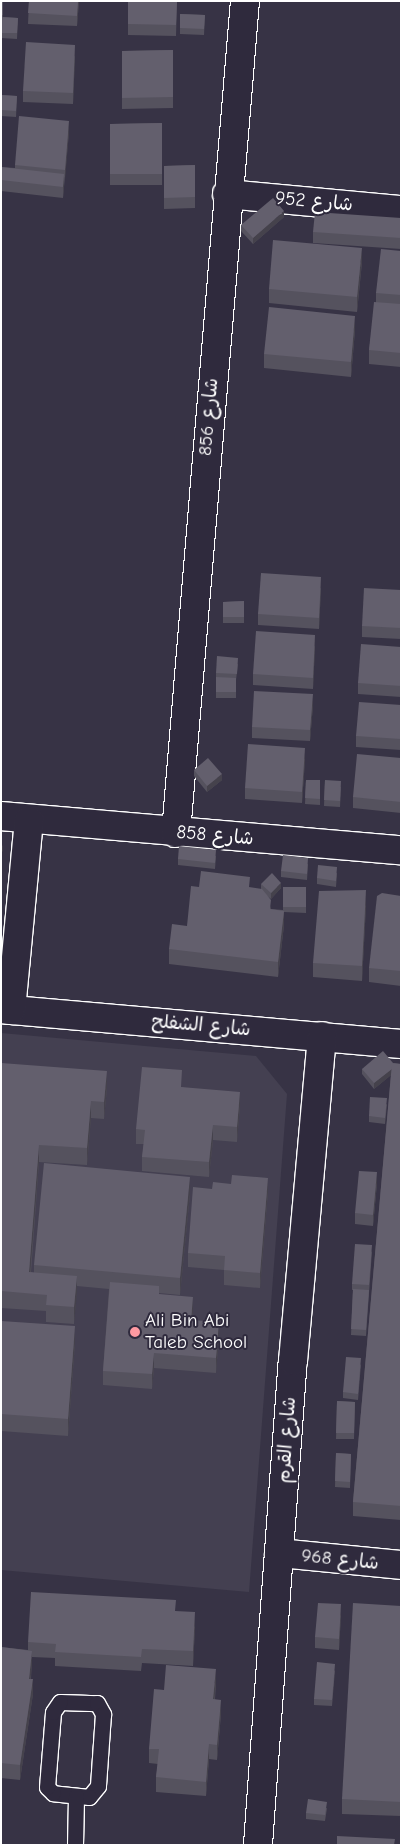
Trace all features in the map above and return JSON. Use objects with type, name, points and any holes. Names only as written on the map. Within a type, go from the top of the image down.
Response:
[{"type":"street","name":"شارع 856","points":[[176,833],[227,194],[245,1]]},
{"type":"street","name":"شارع 952","points":[[227,194],[401,210]]},
{"type":"street","name":"شارع 858","points":[[1,816],[176,833],[401,850]]},
{"type":"street","points":[[6,1009],[29,820]]},
{"type":"street","name":"شارع الشفلح","points":[[6,1009],[401,1044]]},
{"type":"street","name":"شارع القرم","points":[[258,1845],[279,1553],[322,1036]]},
{"type":"street","name":"شارع 968","points":[[279,1553],[401,1565]]},
{"type":"lane","points":[[60,1702],[96,1703],[103,1714],[98,1786],[88,1797],[76,1796],[47,1787],[53,1712],[60,1702]]},
{"type":"lane","points":[[75,1845],[76,1796]]},
{"type":"shaded area","name":"Ali Bin Abi Taleb School","points":[[1,1033],[256,1056],[287,1094],[249,1592],[1,1570]]},
{"type":"building","points":[[29,1],[78,1],[77,16],[28,13]]},
{"type":"building","points":[[128,1],[177,1],[176,25],[128,24]]},
{"type":"building","points":[[1,2],[3,2],[3,15],[1,15]]},
{"type":"building","points":[[180,14],[205,15],[204,29],[180,28]]},
{"type":"building","points":[[1,17],[18,18],[17,33],[1,33]]},
{"type":"building","points":[[26,42],[75,45],[73,93],[23,91]]},
{"type":"building","points":[[173,50],[173,97],[122,98],[122,51]]},
{"type":"building","points":[[1,95],[17,96],[16,111],[1,110]]},
{"type":"building","points":[[19,116],[69,121],[65,170],[15,165]]},
{"type":"building","points":[[162,123],[162,174],[110,174],[110,124]]},
{"type":"building","points":[[195,165],[195,197],[164,198],[164,166]]},
{"type":"building","points":[[1,167],[64,174],[63,187],[1,180]]},
{"type":"building","points":[[273,198],[284,211],[253,238],[241,225]]},
{"type":"building","points":[[315,212],[401,218],[401,238],[313,232]]},
{"type":"building","points":[[273,240],[362,248],[357,297],[269,289]]},
{"type":"building","points":[[381,249],[401,251],[401,295],[376,293]]},
{"type":"building","points":[[374,302],[401,304],[401,353],[369,350]]},
{"type":"building","points":[[269,307],[355,316],[351,362],[264,354]]},
{"type":"building","points":[[261,573],[321,577],[319,618],[258,614]]},
{"type":"building","points":[[364,588],[401,590],[401,628],[362,626]]},
{"type":"building","points":[[244,601],[244,617],[223,617],[223,602]]},
{"type":"building","points":[[256,631],[315,635],[313,678],[253,674]]},
{"type":"building","points":[[361,644],[401,647],[401,686],[358,683]]},
{"type":"building","points":[[217,656],[238,658],[237,674],[216,673]]},
{"type":"building","points":[[216,677],[236,678],[236,692],[216,692]]},
{"type":"building","points":[[254,691],[313,694],[310,730],[252,727]]},
{"type":"building","points":[[359,702],[401,705],[401,739],[356,736]]},
{"type":"building","points":[[248,744],[305,748],[302,792],[245,788]]},
{"type":"building","points":[[357,754],[401,758],[401,802],[353,797]]},
{"type":"building","points":[[208,758],[222,774],[207,786],[194,770]]},
{"type":"building","points":[[306,780],[320,780],[320,799],[305,798]]},
{"type":"building","points":[[325,780],[341,781],[340,801],[324,800]]},
{"type":"building","points":[[179,846],[216,850],[215,863],[178,859]]},
{"type":"building","points":[[283,855],[308,858],[307,874],[281,871]]},
{"type":"building","points":[[318,865],[337,867],[336,881],[317,878]]},
{"type":"building","points":[[201,871],[250,877],[249,887],[262,889],[271,900],[270,909],[284,911],[278,962],[169,949],[172,924],[187,926],[191,886],[199,887]]},
{"type":"building","points":[[272,873],[281,883],[271,893],[261,884]]},
{"type":"building","points":[[283,887],[306,887],[306,907],[283,907]]},
{"type":"building","points":[[366,890],[362,966],[313,963],[319,891]]},
{"type":"building","points":[[382,893],[401,896],[401,971],[369,968],[377,896]]},
{"type":"building","points":[[383,1051],[393,1063],[392,1069],[374,1083],[362,1069]]},
{"type":"building","points":[[1,1063],[107,1071],[104,1102],[91,1101],[87,1148],[39,1145],[29,1272],[77,1276],[74,1307],[46,1305],[47,1295],[1,1291]]},
{"type":"building","points":[[392,1063],[401,1064],[401,1506],[353,1502]]},
{"type":"building","points":[[142,1067],[182,1070],[181,1087],[240,1092],[237,1127],[213,1125],[209,1162],[142,1157],[145,1130],[136,1129]]},
{"type":"building","points":[[370,1097],[387,1098],[385,1118],[369,1116]]},
{"type":"building","points":[[44,1163],[190,1177],[180,1278],[34,1265]]},
{"type":"building","points":[[359,1171],[377,1172],[373,1215],[355,1213]]},
{"type":"building","points":[[232,1175],[268,1178],[260,1273],[224,1270],[225,1256],[188,1253],[193,1187],[212,1189],[213,1182],[231,1184]]},
{"type":"building","points":[[355,1244],[372,1245],[369,1285],[352,1284]]},
{"type":"building","points":[[110,1282],[159,1286],[159,1294],[193,1297],[191,1320],[219,1322],[216,1358],[154,1353],[152,1374],[103,1371]]},
{"type":"building","points":[[353,1289],[369,1290],[366,1330],[351,1329]]},
{"type":"building","points":[[1,1321],[75,1326],[68,1419],[1,1414]]},
{"type":"building","points":[[346,1357],[361,1358],[358,1394],[343,1392]]},
{"type":"building","points":[[337,1401],[355,1402],[354,1433],[336,1433]]},
{"type":"building","points":[[336,1453],[351,1454],[350,1482],[335,1481]]},
{"type":"building","points":[[31,1592],[176,1600],[175,1611],[195,1612],[193,1651],[142,1649],[141,1657],[55,1652],[56,1644],[28,1642]]},
{"type":"building","points":[[318,1603],[341,1604],[339,1639],[315,1637]]},
{"type":"building","points":[[353,1603],[401,1606],[401,1802],[342,1799]]},
{"type":"building","points":[[1,1647],[32,1651],[29,1679],[33,1679],[20,1765],[1,1763]]},
{"type":"building","points":[[317,1662],[335,1664],[332,1700],[314,1699]]},
{"type":"building","points":[[166,1665],[216,1669],[213,1699],[221,1700],[217,1745],[209,1744],[206,1782],[156,1777],[159,1749],[149,1749],[154,1689],[164,1690]]},
{"type":"building","points":[[308,1799],[327,1802],[325,1815],[306,1813]]},
{"type":"building","points":[[337,1836],[395,1839],[394,1845],[337,1845]]},
{"type":"place","name":"Ali Bin Abi Taleb School","points":[[135,1332]]}]
